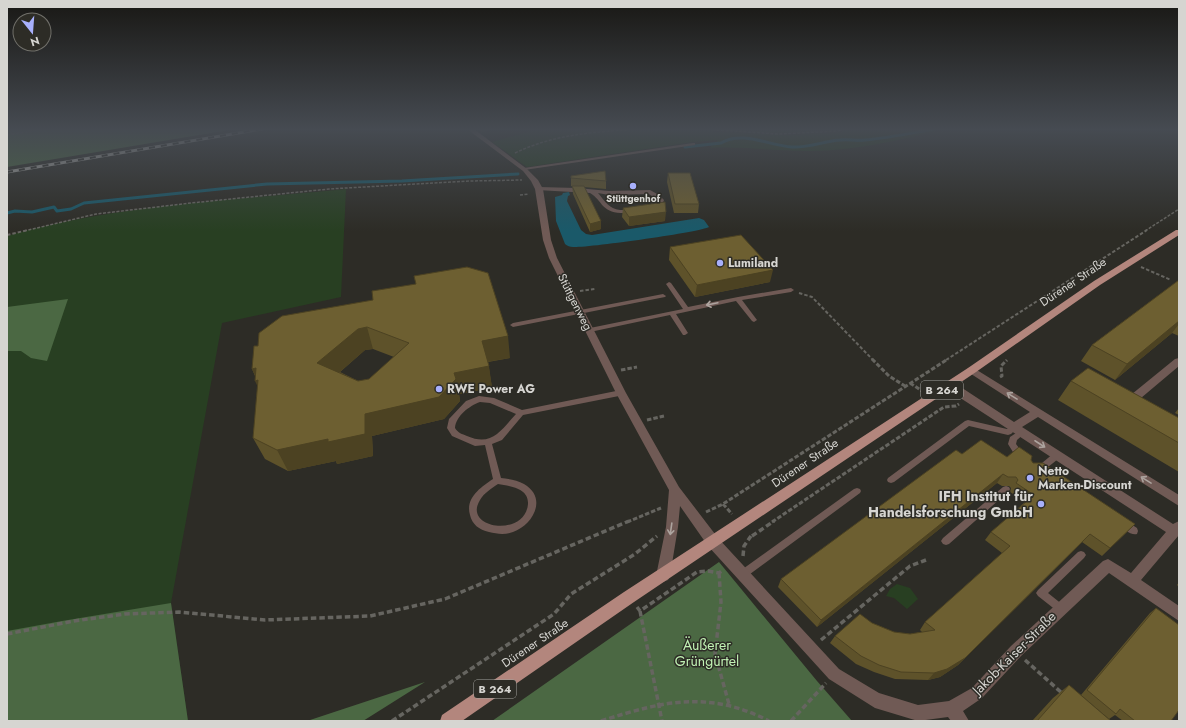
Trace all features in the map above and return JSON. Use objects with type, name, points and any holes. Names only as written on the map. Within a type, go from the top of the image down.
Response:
[{"type":"main road","name":"Dürener Straße","points":[[448,721],[629,598],[972,370],[1097,283],[1179,232]]},
{"type":"street","name":"Stüttgenweg","points":[[515,163],[526,171],[534,180],[539,190],[549,246],[553,258],[621,393],[675,490],[713,542]]},
{"type":"street","points":[[1148,413],[1140,407],[1136,401],[1136,397],[1179,361]]},
{"type":"street","points":[[972,370],[1179,501]]},
{"type":"street","points":[[948,385],[1057,455],[1177,528],[1132,581],[1179,614]]},
{"type":"street","points":[[1018,430],[1038,412]]},
{"type":"street","points":[[663,576],[672,527],[675,490]]},
{"type":"street","name":"Jakob-Kaiser-Straße","points":[[713,542],[834,674],[875,700],[918,712],[951,709],[977,693],[1060,608],[1108,565],[1132,581]]},
{"type":"street","points":[[951,709],[961,721]]},
{"type":"lane","points":[[526,171],[576,163]]},
{"type":"lane","points":[[539,190],[654,193],[661,200],[660,204],[651,208]]},
{"type":"lane","points":[[592,192],[598,196],[608,209],[614,211],[640,210]]},
{"type":"lane","points":[[669,284],[687,310]]},
{"type":"lane","points":[[590,330],[738,299],[791,290]]},
{"type":"lane","points":[[513,325],[663,296]]},
{"type":"lane","points":[[738,299],[754,320]]},
{"type":"lane","points":[[672,313],[685,333]]},
{"type":"lane","points":[[521,413],[499,438],[488,442],[475,443],[455,434],[451,428],[452,421],[469,403],[479,399],[491,400],[521,413],[621,393]]},
{"type":"lane","points":[[891,480],[968,423],[1008,432],[1018,430]]},
{"type":"lane","points":[[1018,430],[1012,444],[1021,455],[1051,476]]},
{"type":"lane","points":[[488,442],[497,480]]},
{"type":"lane","points":[[1032,464],[1044,466],[1057,455]]},
{"type":"lane","points":[[497,480],[521,486],[530,494],[533,504],[529,516],[521,525],[508,530],[495,531],[483,526],[476,521],[473,513],[472,504],[477,496],[497,480]]},
{"type":"lane","points":[[946,540],[1006,489]]},
{"type":"lane","points":[[743,574],[857,491]]},
{"type":"lane","points":[[1115,518],[1134,531]]},
{"type":"lane","points":[[1060,608],[1041,593],[1081,555]]},
{"type":"path","points":[[7,235],[96,214],[212,201],[366,187],[468,181],[534,180]]},
{"type":"path","points":[[695,518],[723,504],[1179,209]]},
{"type":"path","points":[[1135,271],[1148,263]]},
{"type":"path","points":[[1141,267],[1171,280]]},
{"type":"path","points":[[590,290],[595,288]]},
{"type":"path","points":[[791,290],[812,297],[889,376],[905,386]]},
{"type":"path","points":[[991,382],[1002,376],[1001,366],[1008,359]]},
{"type":"path","points":[[629,369],[637,368]]},
{"type":"path","points":[[752,536],[944,407],[956,406],[968,398]]},
{"type":"path","points":[[655,418],[664,416]]},
{"type":"path","points":[[7,634],[74,621],[125,614],[179,612],[265,620],[370,616],[445,599],[661,507],[662,514]]},
{"type":"path","points":[[392,721],[554,614],[571,594],[635,554],[661,532]]},
{"type":"path","points":[[811,648],[910,566],[926,560]]},
{"type":"path","points":[[640,611],[697,572],[708,571],[719,573],[721,602],[714,654],[729,704]]},
{"type":"path","points":[[629,598],[640,611],[645,643],[660,704],[662,721]]},
{"type":"path","points":[[1016,652],[1066,696]]},
{"type":"path","points":[[791,721],[834,674]]},
{"type":"path","points":[[601,721],[660,704],[685,700],[729,704],[760,715],[769,721]]},
{"type":"green space","points":[[7,163],[31,163],[7,167]]},
{"type":"green space","points":[[521,163],[554,163],[527,167]]},
{"type":"green space","points":[[346,189],[341,297],[222,323],[171,603],[188,721],[7,721],[7,236],[90,217],[132,210]]},
{"type":"green space","points":[[68,299],[47,361],[31,358],[21,351],[7,351],[7,307]]},
{"type":"green space","name":"Äußerer Grüngürtel","points":[[719,562],[852,721],[492,721]]},
{"type":"green space","points":[[897,584],[910,588],[918,599],[907,609],[894,598],[886,596],[890,589]]},
{"type":"green space","points":[[171,603],[188,721],[7,721],[7,631]]},
{"type":"green space","points":[[425,682],[363,721],[307,721]]},
{"type":"water","points":[[569,192],[570,195],[568,196],[567,201],[581,230],[586,234],[592,235],[699,218],[704,220],[709,227],[643,239],[583,247],[570,247],[565,244],[556,221],[555,197]]},
{"type":"building","points":[[605,171],[606,181],[571,178],[571,176]]},
{"type":"building","points":[[668,173],[690,173],[699,204],[675,204]]},
{"type":"building","points":[[572,186],[584,186],[601,221],[590,224]]},
{"type":"building","points":[[665,202],[666,212],[629,217],[623,208]]},
{"type":"building","points":[[741,235],[773,270],[697,285],[670,247]]},
{"type":"building","points":[[467,267],[488,273],[508,336],[482,341],[489,366],[454,373],[456,379],[439,397],[365,414],[365,434],[328,442],[328,439],[277,450],[253,438],[258,380],[255,381],[256,368],[252,369],[254,346],[258,346],[259,333],[282,316],[373,300],[372,291],[416,284],[414,276]],"holes":[[[367,327],[409,343],[369,379],[358,381],[317,363],[358,329]]]},
{"type":"building","points":[[1179,280],[1179,321],[1127,364],[1092,345]]},
{"type":"building","points":[[1088,368],[1179,418],[1179,443],[1071,381]]},
{"type":"building","points":[[981,440],[1007,457],[1019,447],[1032,456],[1031,460],[1033,463],[1043,463],[1135,524],[1110,548],[1090,534],[965,658],[947,669],[934,673],[901,672],[879,665],[861,656],[835,636],[860,614],[872,623],[894,632],[910,634],[935,630],[925,622],[1010,546],[991,532],[1034,495],[1016,483],[1018,480],[1016,477],[1008,477],[1003,474],[821,620],[781,579],[956,450],[962,454]]},
{"type":"building","points":[[1156,608],[1179,625],[1179,710],[1171,721],[1135,721],[1120,709],[1116,714],[1087,690]]},
{"type":"building","points":[[1069,685],[1111,721],[1037,721]]},
{"type":"waterway","points":[[7,213],[15,211],[32,212],[54,207],[57,211],[71,209],[84,203],[267,184],[402,181],[518,174]]},
{"type":"railway","points":[[7,172],[61,163]]},
{"type":"place","name":"Stüttgenhof","points":[[633,186]]},
{"type":"place","name":"Lumiland","points":[[720,263]]},
{"type":"place","name":"RWE Power AG","points":[[439,389]]},
{"type":"place","name":"Netto Marken-Discount","points":[[1030,478]]},
{"type":"place","name":"IFH Institut für Handelsforschung GmbH","points":[[1041,504]]}]
